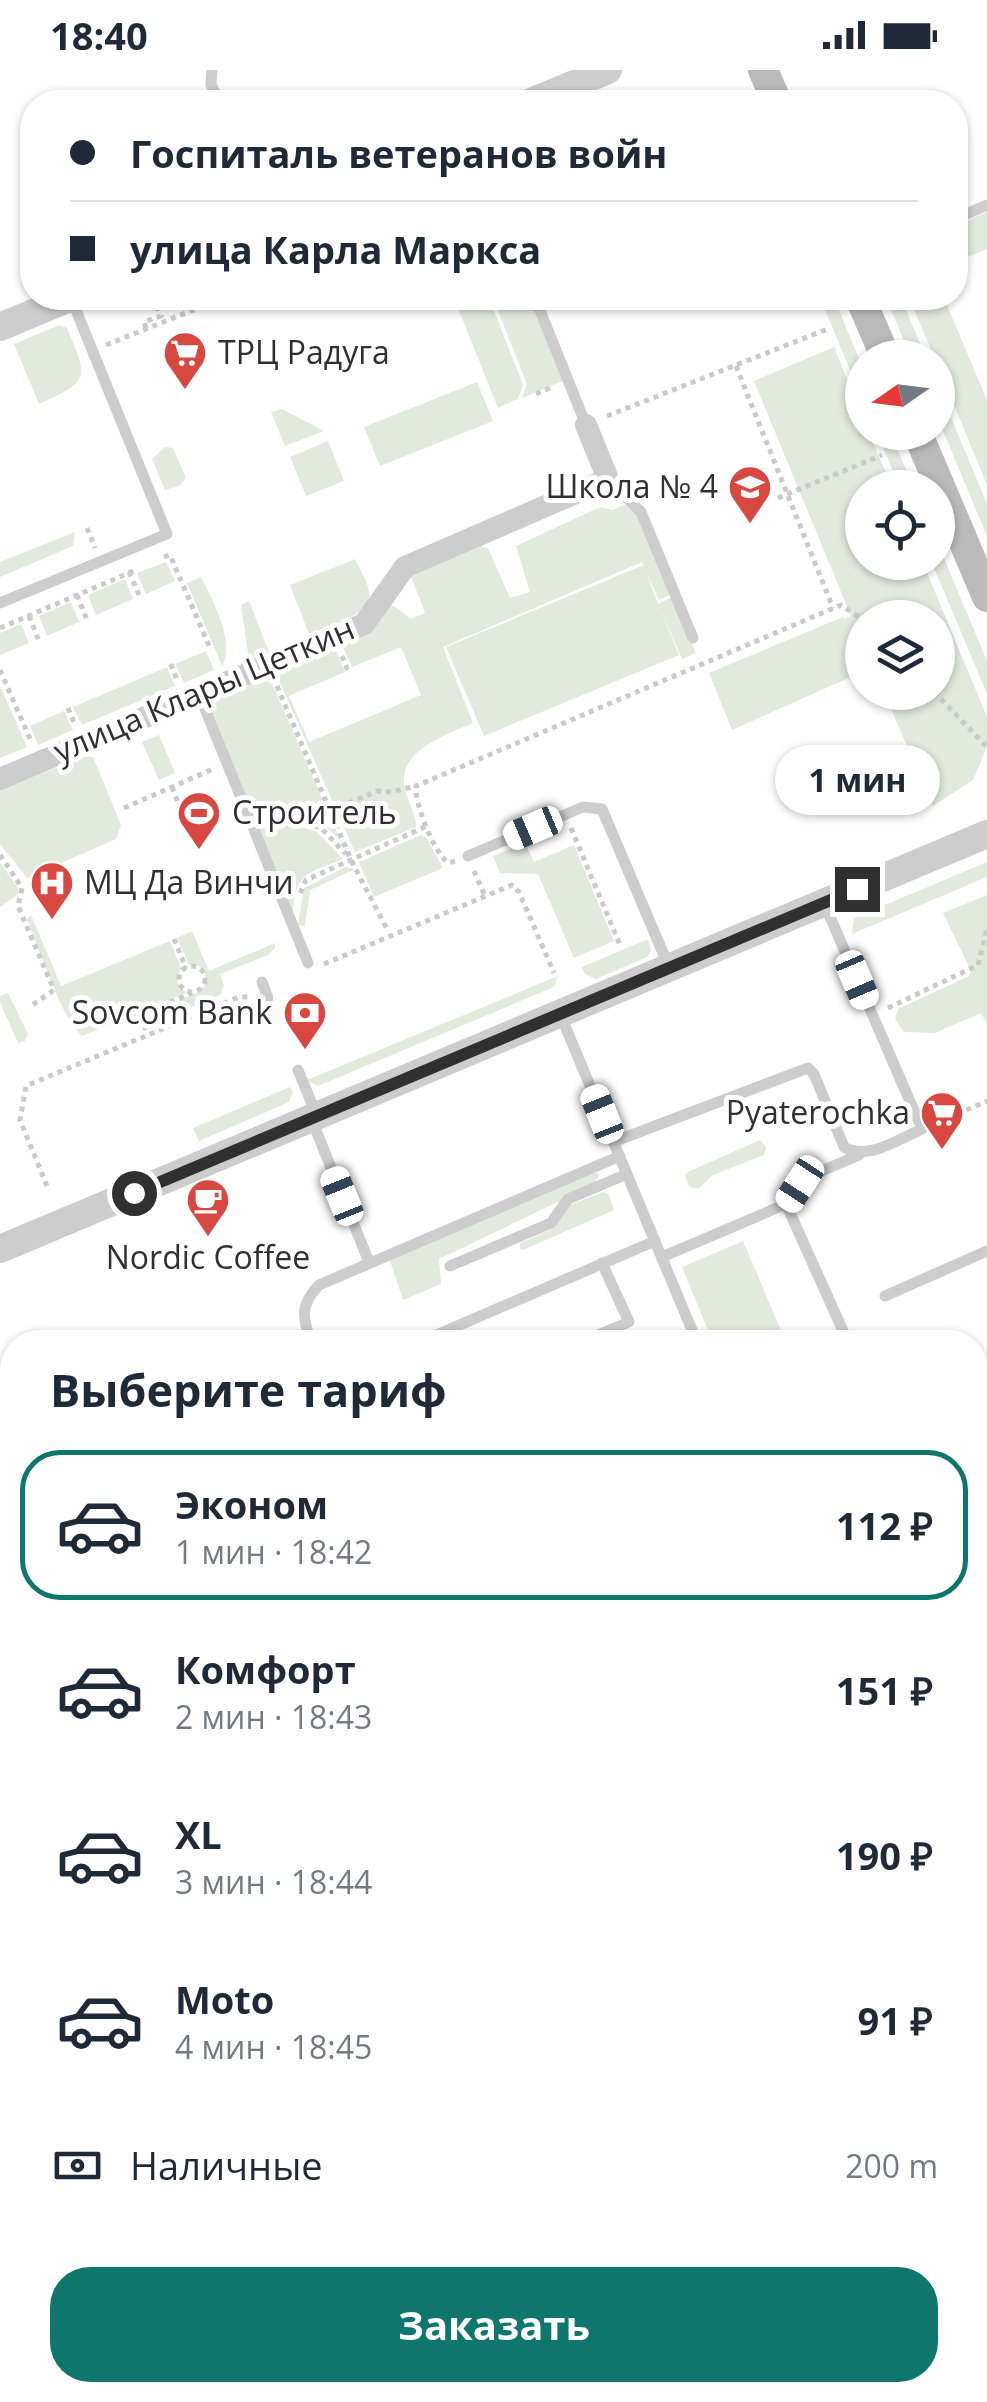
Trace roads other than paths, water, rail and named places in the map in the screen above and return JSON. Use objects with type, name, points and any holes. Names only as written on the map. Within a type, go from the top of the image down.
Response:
[{"type":"main road","points":[[865,310],[878,340]]},
{"type":"main road","points":[[925,450],[987,597]]},
{"type":"street","points":[[560,90],[608,70]]},
{"type":"street","points":[[0,326],[40,310]]},
{"type":"street","points":[[586,425],[608,478]]},
{"type":"street","name":"улица Клары Цеткин","points":[[0,779],[364,624],[405,567],[608,478]]},
{"type":"street","points":[[0,1249],[987,834]]},
{"type":"lane","points":[[0,603],[167,534],[75,310]]},
{"type":"lane","points":[[538,310],[586,425]]},
{"type":"lane","points":[[608,478],[641,512],[693,638]]},
{"type":"lane","points":[[198,694],[294,930],[313,965]]},
{"type":"lane","points":[[468,856],[584,808],[602,809],[670,968]]},
{"type":"lane","points":[[662,1257],[786,1204],[810,1176],[922,1129],[824,902]]},
{"type":"lane","points":[[262,982],[263,1000]]},
{"type":"lane","points":[[560,1014],[692,1330]]},
{"type":"lane","points":[[614,1142],[808,1068],[844,1147],[863,1153]]},
{"type":"lane","points":[[298,1070],[370,1262]]},
{"type":"lane","points":[[308,1330],[305,1300],[319,1285],[620,1156]]},
{"type":"lane","points":[[450,1266],[551,1223],[568,1200],[627,1174]]},
{"type":"lane","points":[[786,1204],[843,1330]]},
{"type":"lane","points":[[448,1330],[654,1241]]},
{"type":"lane","points":[[885,1296],[987,1251]]},
{"type":"lane","points":[[602,1263],[628,1322],[609,1330]]},
{"type":"place","name":"ТРЦ Радуга","points":[[185,391]]},
{"type":"place","name":"Школа № 4","points":[[750,525]]},
{"type":"place","name":"Строитель","points":[[199,851]]},
{"type":"place","name":"МЦ Да Винчи","points":[[52,921]]},
{"type":"place","name":"Sovcom Bank","points":[[305,1051]]},
{"type":"place","name":"Pyaterochka","points":[[942,1151]]},
{"type":"place","name":"Nordic Coffee","points":[[208,1238]]}]
